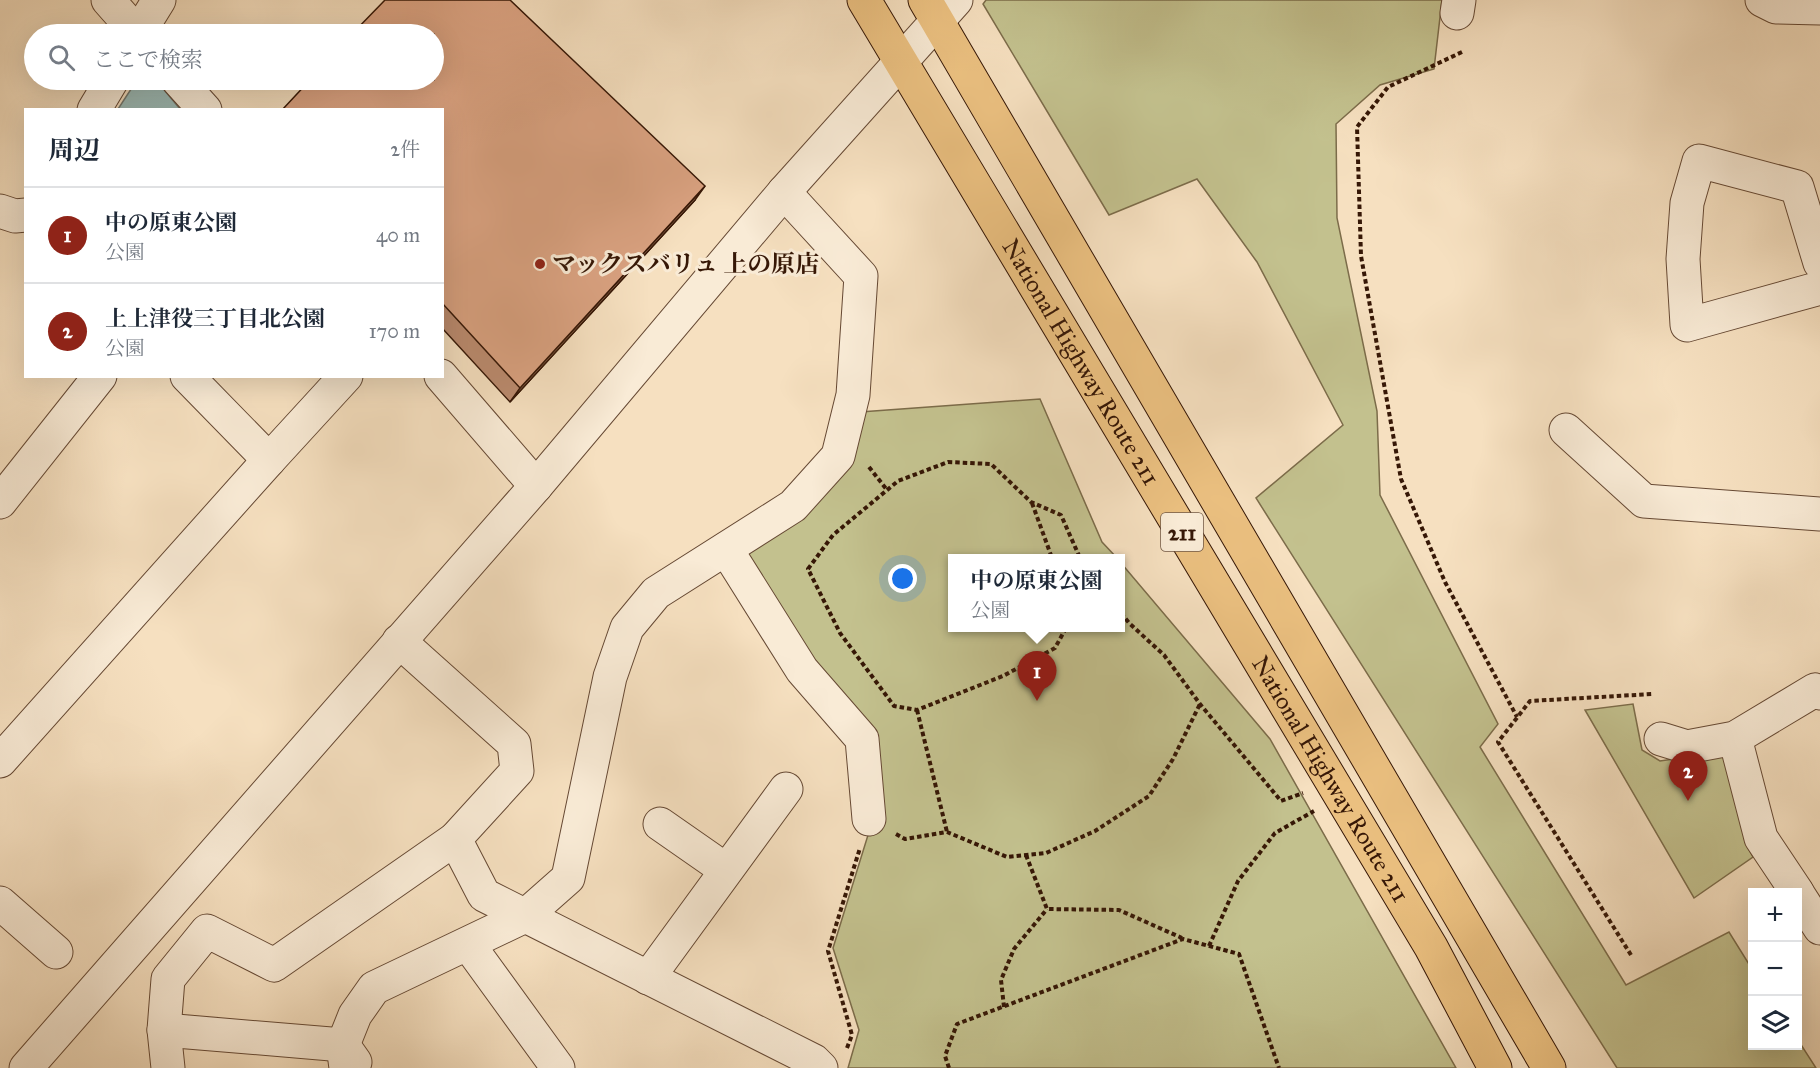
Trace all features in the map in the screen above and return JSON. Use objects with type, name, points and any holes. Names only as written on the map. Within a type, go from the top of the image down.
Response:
[{"type":"highway","name":"National Highway Route 211","points":[[864,0],[1431,947],[1495,1068]]},
{"type":"highway","name":"National Highway Route 211","points":[[940,7],[1549,1068]]},
{"type":"street","points":[[108,0],[129,24]]},
{"type":"street","points":[[144,24],[159,0]]},
{"type":"street","points":[[1762,0],[1776,7],[1820,8]]},
{"type":"street","points":[[26,1068],[536,486],[784,192],[901,63],[940,7]]},
{"type":"street","points":[[95,108],[106,90]]},
{"type":"street","points":[[187,90],[203,108]]},
{"type":"street","points":[[1820,263],[1797,187],[1699,161],[1687,203],[1683,259],[1688,325],[1820,288]]},
{"type":"street","points":[[164,1030],[350,1060],[355,1015],[374,988],[525,916],[568,878],[610,677],[627,628],[657,593],[793,506],[838,456],[854,395],[861,276],[784,192]]},
{"type":"street","points":[[0,211],[15,216],[24,215]]},
{"type":"street","points":[[0,502],[98,378]]},
{"type":"street","points":[[189,378],[269,460]]},
{"type":"street","points":[[0,761],[344,378]]},
{"type":"street","points":[[443,378],[536,486]]},
{"type":"street","points":[[1566,430],[1644,501],[1820,514]]},
{"type":"street","points":[[726,549],[802,670],[862,739],[869,819]]},
{"type":"street","points":[[168,1068],[164,1030],[168,979],[207,931],[274,965],[455,839],[517,771],[514,744],[399,641]]},
{"type":"street","points":[[1661,739],[1687,747],[1735,738],[1815,690],[1820,693]]},
{"type":"street","points":[[1735,738],[1761,838],[1794,888]]},
{"type":"street","points":[[648,978],[786,789]]},
{"type":"street","points":[[660,824],[726,870]]},
{"type":"street","points":[[455,839],[484,895],[814,1062],[832,1063]]},
{"type":"street","points":[[1802,901],[1820,928]]},
{"type":"street","points":[[0,903],[56,952]]},
{"type":"street","points":[[468,944],[558,1068]]},
{"type":"path","points":[[1462,52],[1388,87],[1358,127],[1360,256],[1401,479],[1445,582],[1517,717]]},
{"type":"path","points":[[1063,632],[1055,648],[1003,676],[917,710],[894,706],[840,633],[808,569],[833,535],[898,481],[948,462],[991,464],[1032,502],[1062,515],[1078,554]]},
{"type":"path","points":[[1032,502],[1051,554]]},
{"type":"path","points":[[1125,618],[1164,655],[1200,704],[1281,801],[1336,790]]},
{"type":"path","points":[[1631,955],[1498,742],[1530,701],[1652,694]]},
{"type":"path","points":[[832,1063],[852,1035],[828,951],[869,819],[905,839],[947,832],[1007,856],[1046,853],[1095,831],[1149,795],[1173,759],[1200,704]]},
{"type":"path","points":[[917,710],[947,832]]},
{"type":"path","points":[[1209,946],[1238,881],[1275,832],[1336,790]]},
{"type":"path","points":[[1026,855],[1047,909]]},
{"type":"path","points":[[1047,909],[1119,910],[1183,939],[1239,954],[1279,1068]]},
{"type":"path","points":[[1004,1006],[1000,980],[1014,949],[1047,909]]},
{"type":"path","points":[[948,1068],[945,1056],[957,1024],[1183,939]]},
{"type":"shaded area","points":[[986,0],[1442,0],[1434,69],[1380,85],[1336,124],[1337,218],[1377,411],[1380,495],[1498,724],[1480,747],[1626,985],[1729,932],[1748,963],[1748,1050],[1802,1050],[1802,1046],[1816,1068],[1617,1068],[1256,498],[1343,425],[1257,262],[1197,179],[1109,215],[983,4]]},
{"type":"shaded area","points":[[1040,399],[1102,542],[1113,554],[948,554],[948,632],[1125,632],[1125,568],[1270,739],[1456,1068],[848,1068],[859,1030],[833,948],[873,819],[867,735],[737,553],[860,412]]},
{"type":"shaded area","points":[[1633,704],[1642,750],[1660,761],[1729,751],[1745,842],[1753,857],[1694,898],[1585,710]]},
{"type":"water","points":[[130,90],[164,90],[179,108],[119,108]]},
{"type":"building","name":"マックスバリュ 上の原店","points":[[385,0],[510,0],[705,186],[520,388],[444,305],[444,108],[284,108],[301,90],[444,90],[444,24],[362,24]]},
{"type":"place","name":"マックスバリュ 上の原店","points":[[540,264]]},
{"type":"place","name":"中の原東公園","points":[[1037,701]]},
{"type":"place","name":"上上津役三丁目北公園","points":[[1688,801]]}]
